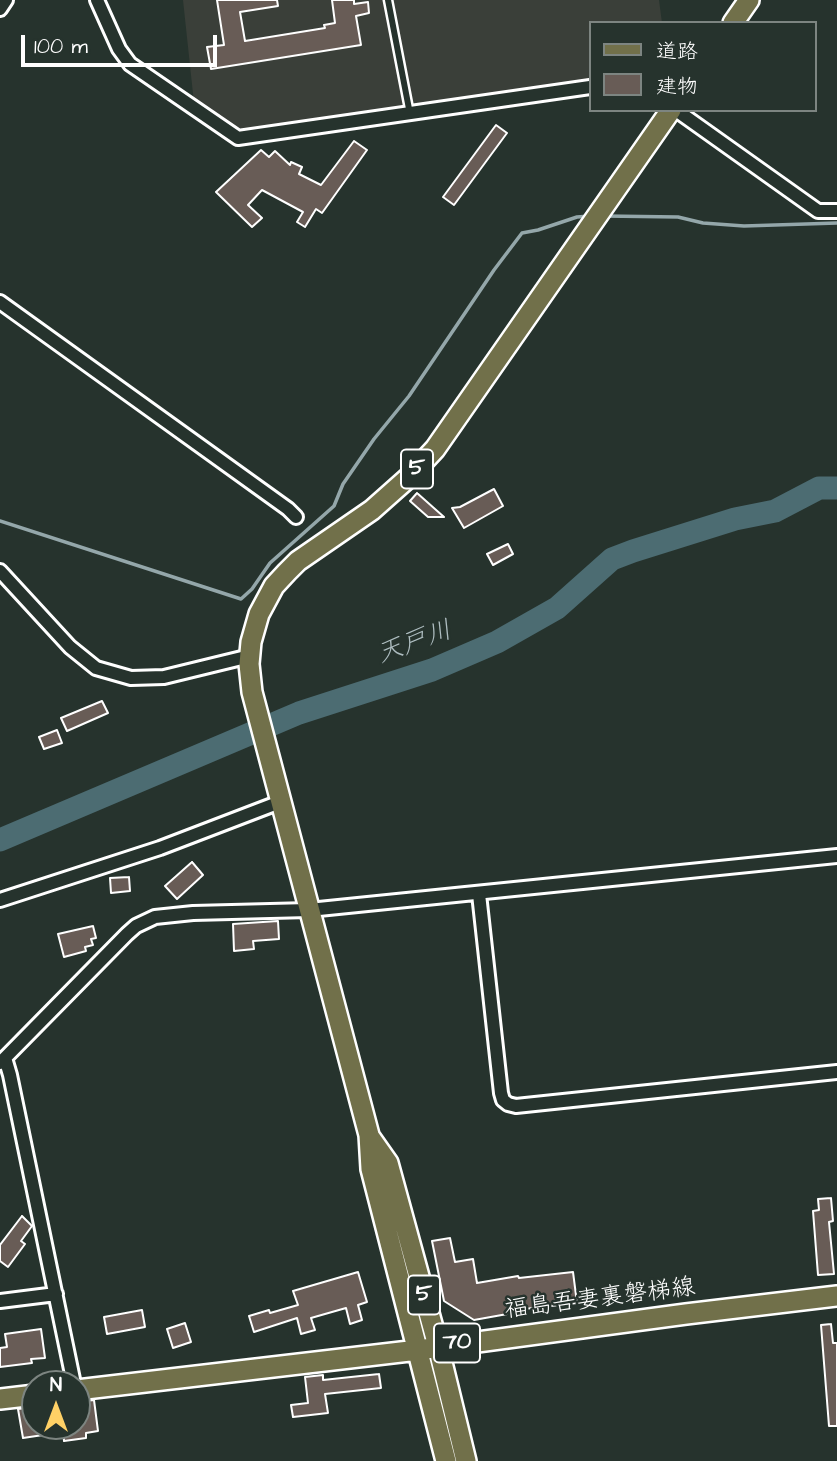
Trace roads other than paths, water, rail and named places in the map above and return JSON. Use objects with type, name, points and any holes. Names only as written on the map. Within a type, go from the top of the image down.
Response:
[{"type":"main road","points":[[734,21],[749,0]]},
{"type":"main road","name":"5","points":[[446,1461],[371,1170],[369,1135],[252,692],[250,656],[258,614],[274,586],[298,561],[372,510],[420,466],[467,405],[670,112]]},
{"type":"main road","name":"5","points":[[369,1135],[388,1163],[466,1461]]},
{"type":"main road","name":"福島吾妻裏磐梯線","points":[[91,1388],[418,1350],[837,1296]]},
{"type":"main road","points":[[0,1399],[21,1397]]},
{"type":"street","points":[[0,9],[6,0]]},
{"type":"street","points":[[97,0],[119,49],[130,64],[192,105],[235,138],[588,88]]},
{"type":"street","points":[[680,112],[818,211],[837,211]]},
{"type":"street","points":[[0,303],[296,517]]},
{"type":"street","points":[[0,571],[70,647],[96,668],[131,678],[164,677],[250,656]]},
{"type":"street","points":[[0,900],[160,848],[278,795]]},
{"type":"street","points":[[71,1370],[10,1075],[2,1060],[136,926],[145,920],[193,912],[309,910],[837,856]]},
{"type":"street","points":[[479,894],[501,1093],[508,1104],[516,1106],[837,1072]]},
{"type":"street","points":[[0,1301],[56,1294]]},
{"type":"lane","points":[[388,0],[410,114]]},
{"type":"waterway","points":[[0,521],[241,599],[252,589],[270,563],[334,506],[343,484],[374,439],[409,396],[522,233],[577,217],[590,216]]},
{"type":"waterway","points":[[604,216],[678,217],[703,223],[744,226],[837,223]]},
{"type":"waterway","name":"天戸川","points":[[0,840],[299,713],[432,670],[497,642],[557,608],[612,559],[735,519],[775,511],[819,488],[837,488]]}]
